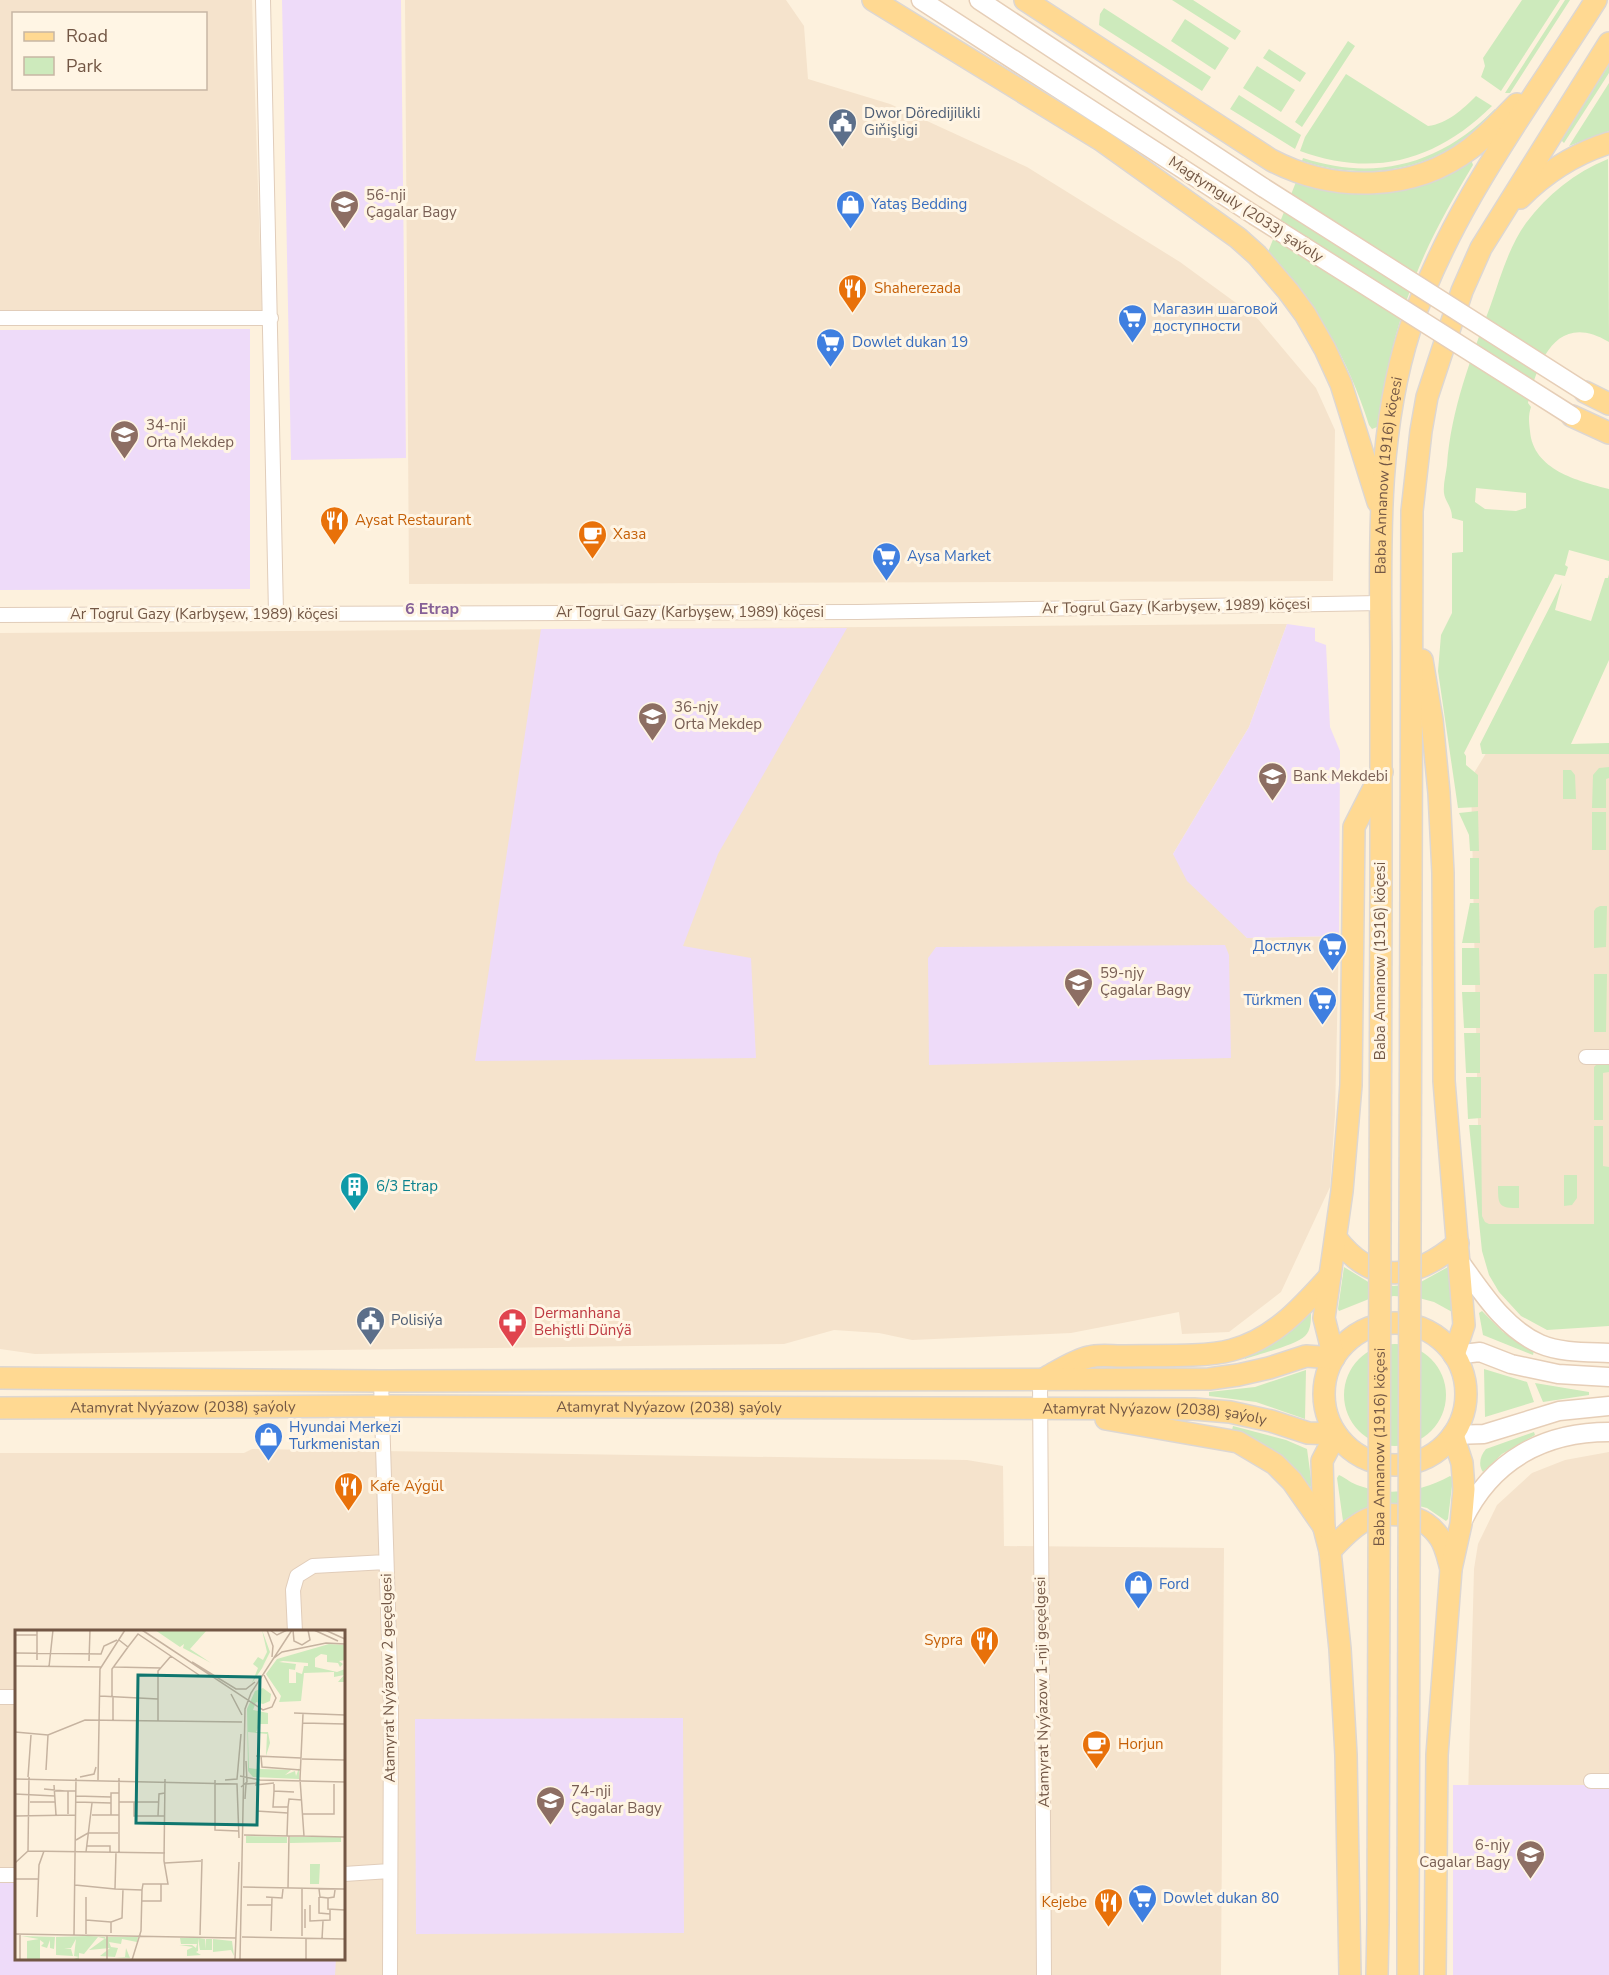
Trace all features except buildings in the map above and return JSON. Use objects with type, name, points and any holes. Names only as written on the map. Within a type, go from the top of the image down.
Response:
[{"type":"main road","points":[[873,0],[1101,140],[1238,238],[1257,255],[1305,314],[1325,349],[1341,384],[1381,510]]},
{"type":"main road","name":"Magtymguly (2033) şaýoly","points":[[921,0],[1254,215],[1572,416]]},
{"type":"main road","name":"Magtymguly (2033) şaýoly","points":[[979,0],[1264,188],[1585,392]]},
{"type":"main road","points":[[1025,0],[1272,160],[1300,173],[1344,182],[1397,181],[1430,171],[1449,162],[1470,149],[1495,128],[1552,70]]},
{"type":"main road","name":"Baba Annanow (1916) köçesi","points":[[1377,1975],[1382,772],[1380,603],[1381,510],[1389,428],[1410,329],[1426,287],[1468,202],[1505,140],[1596,0]]},
{"type":"main road","name":"Baba Annanow (1916) köçesi","points":[[1408,1975],[1412,605],[1413,511],[1421,431],[1427,397],[1440,352],[1470,271],[1494,224],[1609,43]]},
{"type":"main road","points":[[1494,224],[1551,170],[1579,154],[1609,143]]},
{"type":"main road","points":[[1585,392],[1609,404]]},
{"type":"main road","points":[[1572,416],[1609,433]]},
{"type":"main road","points":[[1412,605],[1432,720],[1439,793],[1443,873],[1444,1081],[1464,1325],[1454,1355]]},
{"type":"main road","points":[[1334,1358],[1324,1318],[1336,1238],[1351,1085],[1354,827],[1382,772]]},
{"type":"main road","points":[[1336,1238],[1356,1259],[1372,1269],[1388,1273],[1403,1273],[1418,1269],[1443,1256],[1459,1252]]},
{"type":"main road","points":[[1459,1252],[1494,1307],[1521,1333],[1541,1344],[1557,1348],[1609,1353]]},
{"type":"main road","points":[[1040,1380],[1089,1357],[1211,1353],[1244,1346],[1285,1322],[1330,1276]]},
{"type":"main road","points":[[1394,1323],[1417,1327],[1447,1346],[1454,1355],[1463,1374],[1466,1395],[1463,1416],[1453,1435],[1428,1457],[1408,1464],[1395,1465],[1368,1460],[1356,1453],[1336,1434],[1324,1402],[1326,1379],[1334,1358],[1359,1333],[1394,1323]]},
{"type":"main road","points":[[1454,1355],[1480,1352],[1511,1364],[1558,1374],[1609,1377]]},
{"type":"main road","name":"Atamyrat Nyýazow (2038) şaýoly","points":[[0,1378],[381,1381],[1209,1379],[1238,1376],[1306,1356],[1334,1358]]},
{"type":"main road","name":"Atamyrat Nyýazow (2038) şaýoly","points":[[0,1408],[381,1406],[1194,1409],[1230,1412],[1308,1433],[1336,1434]]},
{"type":"main road","points":[[1453,1435],[1484,1434],[1559,1411],[1609,1406]]},
{"type":"main road","points":[[1040,1408],[1238,1442],[1275,1464],[1292,1481],[1324,1528]]},
{"type":"main road","points":[[1461,1524],[1473,1499],[1488,1480],[1514,1459],[1552,1440],[1581,1433],[1609,1432]]},
{"type":"main road","points":[[1336,1434],[1322,1461],[1324,1528],[1330,1551],[1340,1649],[1346,1755],[1350,1975]]},
{"type":"main road","points":[[1435,1975],[1437,1755],[1451,1569],[1461,1524],[1464,1477],[1453,1435]]},
{"type":"main road","points":[[1330,1551],[1359,1523],[1373,1517],[1392,1514],[1419,1519],[1431,1526],[1442,1540],[1451,1569]]},
{"type":"street","points":[[263,0],[276,613]]},
{"type":"street","points":[[0,318],[271,318]]},
{"type":"street","name":"Ar Togrul Gazy (Karbyşew, 1989) köçesi","points":[[0,615],[857,612],[1380,603]]},
{"type":"street","points":[[1586,1057],[1609,1057]]},
{"type":"street","name":"Atamyrat Nyýazow 1-nji geçelgesi","points":[[1040,1380],[1044,1975]]},
{"type":"street","name":"Atamyrat Nyýazow 2 geçelgesi","points":[[381,1381],[390,1706],[390,1975]]},
{"type":"street","points":[[295,1630],[293,1590],[297,1576],[313,1566],[386,1562]]},
{"type":"street","points":[[1591,1781],[1609,1781]]},
{"type":"street","points":[[345,1874],[390,1871]]},
{"type":"shaded area","points":[[0,0],[252,0],[262,314],[0,311]]},
{"type":"shaded area","name":"56-nji Çagalar Bagy","points":[[282,0],[401,0],[406,458],[291,460]]},
{"type":"shaded area","points":[[405,0],[786,0],[804,26],[808,79],[890,104],[1027,167],[1180,262],[1258,319],[1316,388],[1335,430],[1333,581],[409,584]]},
{"type":"shaded area","name":"34-nji Orta Mekdep","points":[[250,329],[250,589],[0,590],[0,330]]},
{"type":"shaded area","points":[[1287,624],[1249,727],[1173,854],[1247,938],[1339,936],[1335,1115],[1330,1187],[1281,1292],[1229,1332],[1182,1334],[1179,1312],[1071,1333],[912,1340],[879,1333],[834,1330],[784,1344],[35,1354],[0,1349],[0,633]]},
{"type":"shaded area","name":"Bank Mekdebi","points":[[1287,624],[1315,628],[1315,641],[1326,645],[1330,727],[1340,751],[1339,936],[1247,938],[1187,881],[1173,854],[1249,727]]},
{"type":"shaded area","name":"36-njy Orta Mekdep","points":[[847,628],[718,854],[683,946],[751,958],[756,1058],[475,1061],[541,629]]},
{"type":"shaded area","points":[[1491,745],[1609,746],[1609,1301],[1480,1223],[1471,778]]},
{"type":"shaded area","name":"59-njy Çagalar Bagy","points":[[1225,945],[1229,955],[1231,1058],[929,1065],[928,958],[936,947]]},
{"type":"shaded area","points":[[252,1449],[967,1460],[1003,1466],[1004,1546],[1224,1548],[1221,1975],[0,1975],[0,1453],[244,1453]]},
{"type":"shaded area","points":[[1609,1452],[1609,1975],[1469,1975],[1468,1799],[1474,1569],[1478,1544],[1497,1505],[1532,1473],[1565,1460]]},
{"type":"shaded area","name":"74-nji Çagalar Bagy","points":[[683,1718],[684,1933],[416,1934],[415,1719]]},
{"type":"shaded area","name":"6-njy Cagalar Bagy","points":[[1453,1785],[1609,1785],[1609,1975],[1453,1975]]},
{"type":"shaded area","points":[[0,1883],[15,1883],[15,1960],[336,1960],[335,1975],[0,1975]]},
{"type":"green space","points":[[1172,0],[1193,0],[1241,31],[1235,40]]},
{"type":"green space","points":[[1522,0],[1560,0],[1501,91],[1481,77],[1485,66],[1483,58]]},
{"type":"green space","points":[[1565,0],[1570,0],[1510,93],[1505,93]]},
{"type":"green space","points":[[1104,8],[1211,77],[1202,91],[1099,25],[1100,14]]},
{"type":"green space","points":[[1185,19],[1229,48],[1215,70],[1171,41]]},
{"type":"green space","points":[[1348,41],[1355,46],[1302,127],[1295,122]]},
{"type":"green space","points":[[1269,49],[1306,73],[1300,82],[1263,58]]},
{"type":"green space","points":[[1609,65],[1609,73],[1564,143],[1561,140]]},
{"type":"green space","points":[[1257,66],[1295,90],[1281,112],[1243,88]]},
{"type":"green space","points":[[1346,74],[1428,126],[1448,119],[1476,96],[1492,106],[1471,125],[1449,140],[1426,152],[1403,159],[1379,163],[1353,163],[1327,159],[1300,151],[1305,137]]},
{"type":"green space","points":[[1609,83],[1609,131],[1569,146]]},
{"type":"green space","points":[[1239,95],[1301,135],[1295,149],[1230,109]]},
{"type":"green space","points":[[1495,109],[1497,112],[1458,144],[1421,162],[1402,167],[1362,171],[1342,170],[1302,161],[1303,158],[1330,165],[1356,168],[1382,168],[1406,163],[1430,155],[1452,143],[1474,128]]},
{"type":"green space","points":[[1608,159],[1609,342],[1591,334],[1576,332],[1563,336],[1544,357],[1528,403],[1531,407],[1530,431],[1539,455],[1559,472],[1609,489],[1609,561],[1569,550],[1565,576],[1555,574],[1464,753],[1466,765],[1478,775],[1478,807],[1458,808],[1438,671],[1441,635],[1452,613],[1452,553],[1463,552],[1463,521],[1452,518],[1444,493],[1449,445],[1457,404],[1514,243],[1534,212],[1562,185]],"holes":[[[1476,488],[1526,493],[1526,508],[1516,511],[1485,509],[1475,502]]]},
{"type":"green space","points":[[1469,162],[1473,165],[1433,236],[1408,298],[1391,352],[1377,427],[1372,429],[1351,377],[1329,332],[1301,291],[1268,252],[1296,182],[1341,192],[1384,192],[1427,182]]},
{"type":"green space","points":[[1609,574],[1609,660],[1571,744],[1609,743],[1609,754],[1482,754],[1480,744],[1562,583],[1555,610],[1591,621],[1605,578],[1608,578]]},
{"type":"green space","points":[[1609,767],[1609,778],[1606,779],[1606,808],[1592,808],[1593,775],[1599,768]]},
{"type":"green space","points":[[1563,770],[1571,770],[1575,775],[1576,799],[1563,799]]},
{"type":"green space","points":[[1478,811],[1479,851],[1470,851],[1469,835],[1459,813]]},
{"type":"green space","points":[[1592,812],[1606,812],[1606,850],[1592,850]]},
{"type":"green space","points":[[1470,858],[1479,858],[1479,899],[1470,899]]},
{"type":"green space","points":[[1470,903],[1479,903],[1480,943],[1462,943]]},
{"type":"green space","points":[[1600,906],[1607,906],[1606,947],[1594,948],[1594,911]]},
{"type":"green space","points":[[1462,948],[1479,948],[1480,985],[1462,985]]},
{"type":"green space","points":[[1594,974],[1607,974],[1606,1032],[1594,1032]]},
{"type":"green space","points":[[1462,992],[1480,992],[1480,1028],[1464,1028]]},
{"type":"green space","points":[[1464,1033],[1480,1033],[1480,1073],[1466,1073]]},
{"type":"green space","points":[[1597,1064],[1609,1064],[1609,1072],[1603,1073],[1603,1120],[1594,1120],[1594,1067]]},
{"type":"green space","points":[[1466,1077],[1481,1077],[1481,1118],[1468,1119]]},
{"type":"green space","points":[[1469,1125],[1481,1125],[1482,1216],[1489,1224],[1594,1224],[1594,1126],[1603,1126],[1603,1166],[1609,1167],[1609,1326],[1547,1330],[1521,1316],[1499,1292],[1489,1275],[1482,1251]]},
{"type":"green space","points":[[1564,1175],[1577,1175],[1577,1198],[1572,1205],[1564,1206]]},
{"type":"green space","points":[[1498,1186],[1519,1186],[1519,1208],[1501,1205],[1498,1198]]},
{"type":"green space","points":[[1344,1267],[1370,1283],[1394,1286],[1419,1283],[1448,1267],[1454,1313],[1434,1302],[1394,1296],[1369,1299],[1339,1311]]},
{"type":"green space","points":[[1482,1311],[1503,1332],[1534,1350],[1533,1355],[1483,1335],[1479,1313]]},
{"type":"green space","points":[[1311,1313],[1310,1325],[1305,1336],[1286,1346],[1245,1359],[1244,1356],[1280,1339]]},
{"type":"green space","points":[[1395,1344],[1415,1348],[1431,1359],[1442,1375],[1446,1395],[1442,1415],[1431,1431],[1415,1442],[1395,1446],[1375,1442],[1359,1431],[1348,1415],[1344,1395],[1348,1375],[1359,1359],[1375,1348]]},
{"type":"green space","points":[[1484,1369],[1527,1382],[1534,1402],[1485,1417]]},
{"type":"green space","points":[[1306,1370],[1305,1419],[1256,1402],[1209,1396],[1209,1392],[1255,1387]]},
{"type":"green space","points":[[1535,1383],[1589,1392],[1589,1395],[1543,1402]]},
{"type":"green space","points":[[1233,1426],[1286,1440],[1307,1449],[1312,1486],[1310,1487],[1276,1452],[1232,1430]]},
{"type":"green space","points":[[1534,1432],[1535,1435],[1502,1454],[1483,1472],[1480,1460],[1486,1449]]},
{"type":"green space","points":[[1339,1475],[1360,1486],[1395,1492],[1418,1489],[1450,1476],[1453,1478],[1448,1519],[1446,1521],[1427,1508],[1415,1505],[1371,1507],[1360,1510],[1343,1521],[1337,1478]]},
{"type":"place","name":"Dwor Döredijilikli Giňişligi","points":[[843,148]]},
{"type":"place","name":"56-nji Çagalar Bagy","points":[[345,230]]},
{"type":"place","name":"Yataş Bedding","points":[[850,230]]},
{"type":"place","name":"Shaherezada","points":[[853,314]]},
{"type":"place","name":"Магазин шаговой доступности","points":[[1132,344]]},
{"type":"place","name":"Dowlet dukan 19","points":[[831,368]]},
{"type":"place","name":"34-nji Orta Mekdep","points":[[125,460]]},
{"type":"place","name":"Aysat Restaurant","points":[[334,546]]},
{"type":"place","name":"Хаза","points":[[592,560]]},
{"type":"place","name":"Aysa Market","points":[[886,582]]},
{"type":"place","name":"36-njy Orta Mekdep","points":[[653,742]]},
{"type":"place","name":"Bank Mekdebi","points":[[1272,802]]},
{"type":"place","name":"Достлук","points":[[1332,972]]},
{"type":"place","name":"59-njy Çagalar Bagy","points":[[1079,1008]]},
{"type":"place","name":"Türkmen","points":[[1323,1026]]},
{"type":"place","name":"6/3 Etrap","points":[[355,1212]]},
{"type":"place","name":"Polisiýa","points":[[370,1346]]},
{"type":"place","name":"Dermanhana Behiştli Dünýä","points":[[513,1348]]},
{"type":"place","name":"Hyundai Merkezi Turkmenistan","points":[[268,1462]]},
{"type":"place","name":"Kafe Aýgül","points":[[349,1512]]},
{"type":"place","name":"Ford","points":[[1138,1610]]},
{"type":"place","name":"Sypra","points":[[984,1666]]},
{"type":"place","name":"Horjun","points":[[1097,1770]]},
{"type":"place","name":"74-nji Çagalar Bagy","points":[[550,1826]]},
{"type":"place","name":"6-njy Cagalar Bagy","points":[[1531,1880]]},
{"type":"place","name":"Dowlet dukan 80","points":[[1142,1924]]},
{"type":"place","name":"Kejebe","points":[[1108,1928]]},
{"type":"district","name":"6 Etrap","points":[[432,609]]}]
